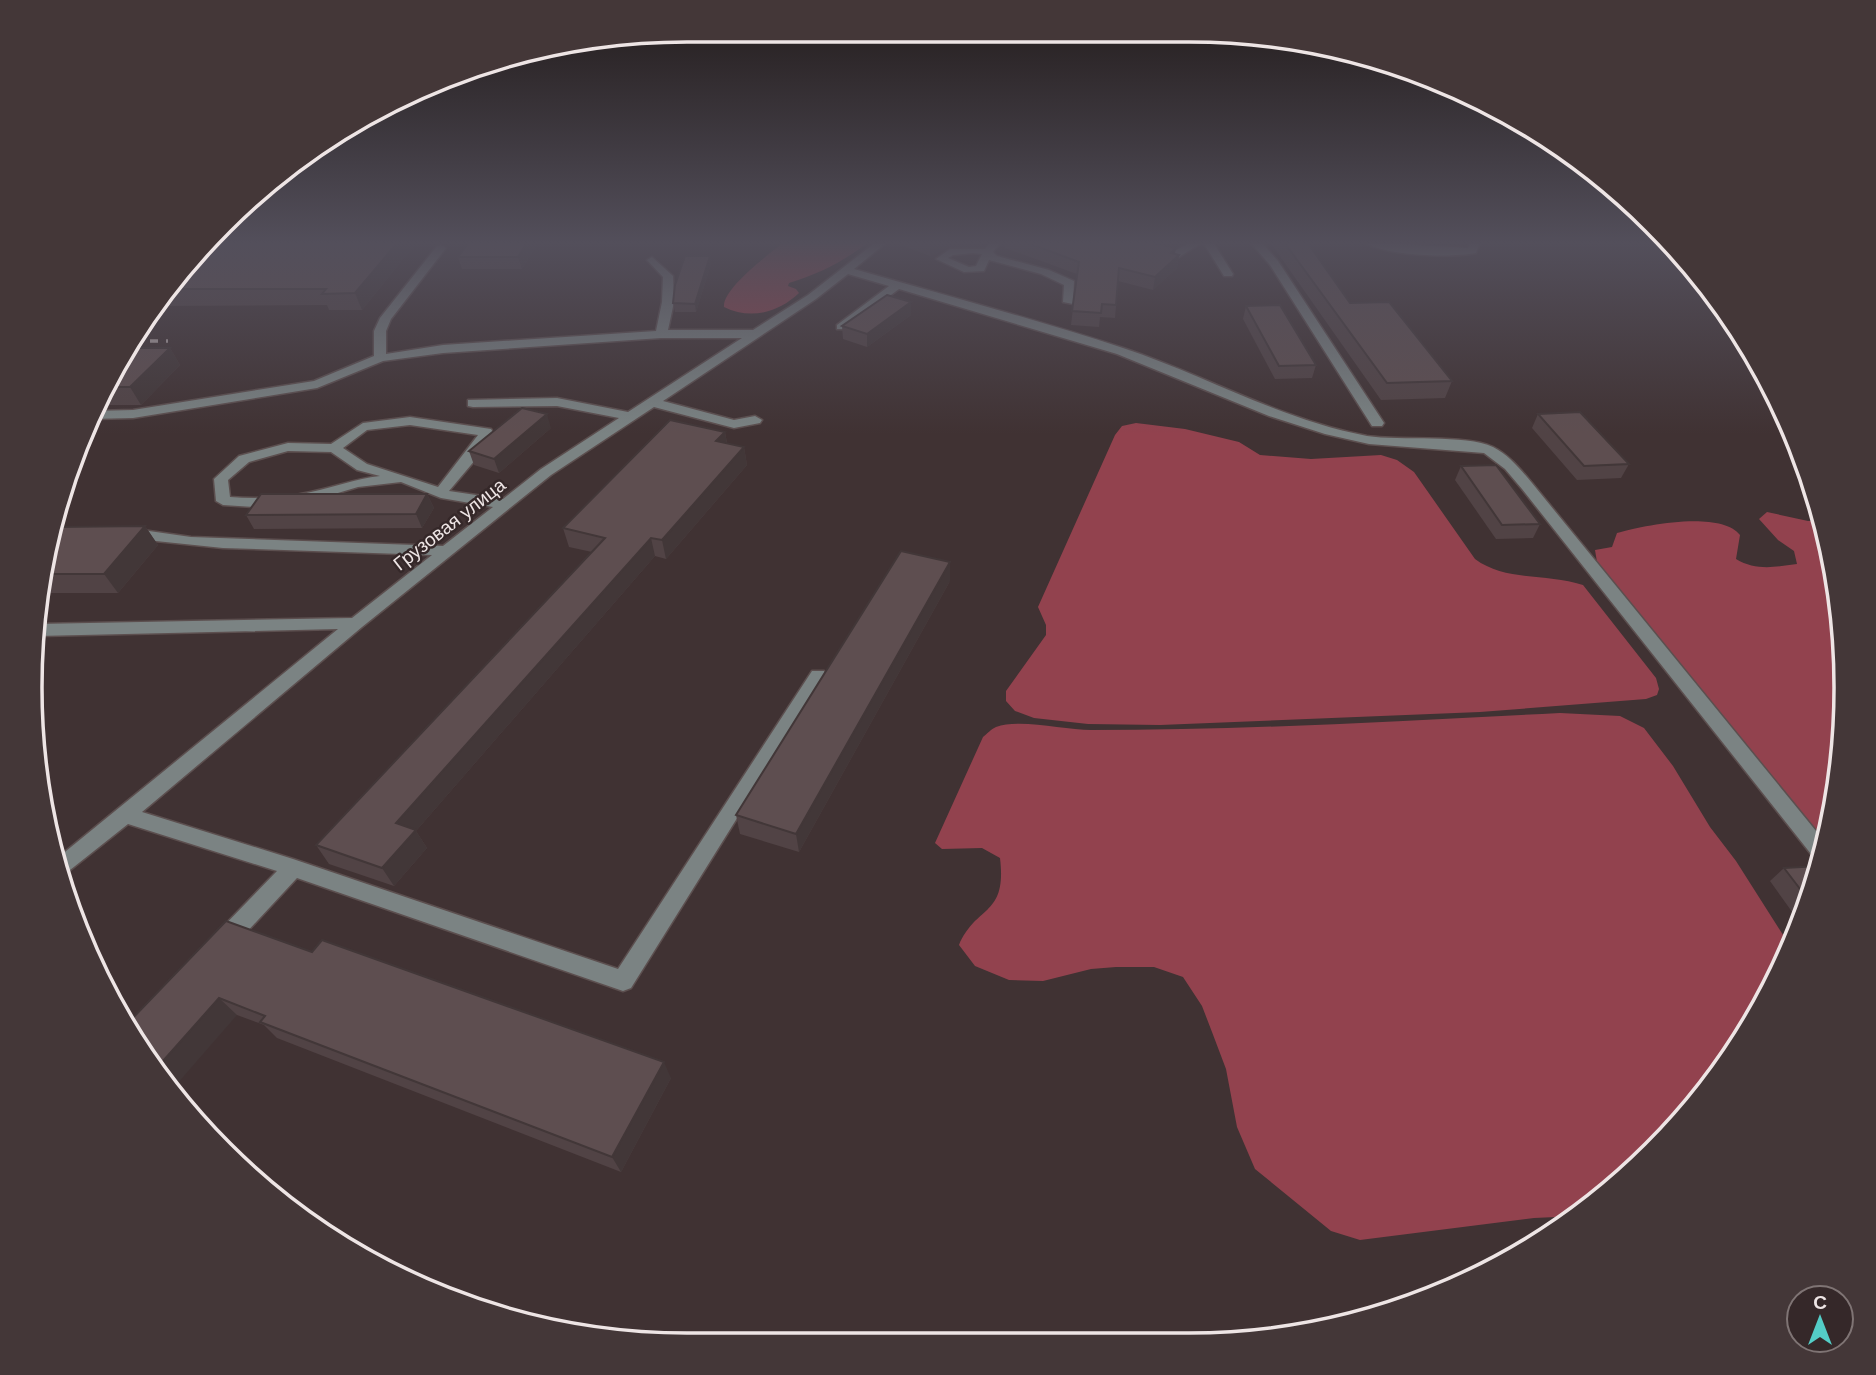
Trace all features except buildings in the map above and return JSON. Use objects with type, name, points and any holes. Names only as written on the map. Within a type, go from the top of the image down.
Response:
[{"type":"street","points":[[380,358],[380,331],[395,306]]},
{"type":"street","points":[[661,334],[667,306]]},
{"type":"street","name":"Грузовая улица","points":[[66,863],[356,623],[505,504],[628,416],[798,306]]},
{"type":"street","points":[[841,327],[869,306]]},
{"type":"street","points":[[969,306],[1121,351],[1274,413],[1330,431],[1368,440],[1467,446],[1488,450],[1510,466],[1527,486],[1815,844]]},
{"type":"street","points":[[1302,306],[1377,423]]},
{"type":"street","points":[[103,415],[133,414],[317,384],[380,358],[443,349],[661,334],[755,334]]},
{"type":"street","points":[[473,403],[557,402],[628,416]]},
{"type":"street","points":[[652,402],[734,424],[755,419]]},
{"type":"street","points":[[334,448],[363,427],[410,421],[486,432],[471,456],[440,493]]},
{"type":"street","points":[[402,478],[356,483],[311,497],[254,503],[223,501],[221,479],[244,459],[288,447],[334,448],[362,467],[402,478],[440,493],[505,504]]},
{"type":"street","points":[[113,533],[149,533],[189,542],[405,547],[445,551]]},
{"type":"street","points":[[45,630],[356,623]]},
{"type":"street","points":[[126,815],[293,867],[623,981],[817,674]]},
{"type":"street","points":[[209,956],[293,867]]},
{"type":"shaded area","points":[[724,306],[780,306],[754,314]]},
{"type":"shaded area","points":[[1136,423],[1185,429],[1239,442],[1260,455],[1311,459],[1381,455],[1397,460],[1414,472],[1475,559],[1500,571],[1583,585],[1656,678],[1659,689],[1657,695],[1646,699],[1480,712],[1160,725],[1088,724],[1034,718],[1015,711],[1006,701],[1006,691],[1046,635],[1046,625],[1038,607],[1115,435],[1122,426]]},
{"type":"shaded area","points":[[1767,512],[1812,521],[1822,562],[1833,645],[1834,688],[1833,730],[1817,834],[1597,562],[1595,550],[1612,547],[1617,533],[1645,526],[1700,521],[1730,527],[1740,535],[1736,559],[1743,563],[1766,567],[1797,564],[1794,551],[1778,540],[1759,519]]},
{"type":"shaded area","points":[[1560,713],[1620,716],[1644,728],[1673,766],[1710,827],[1736,861],[1784,937],[1748,1010],[1701,1080],[1645,1144],[1614,1173],[1557,1217],[1360,1240],[1331,1231],[1255,1169],[1237,1127],[1226,1069],[1202,1006],[1183,977],[1154,967],[1116,967],[1091,969],[1043,981],[1009,980],[975,966],[959,945],[974,922],[995,901],[1001,877],[1000,858],[982,848],[942,849],[935,843],[983,737],[991,730],[1017,724],[1091,730],[1326,724]]},
{"type":"railway","points":[[143,341],[168,341]]}]
